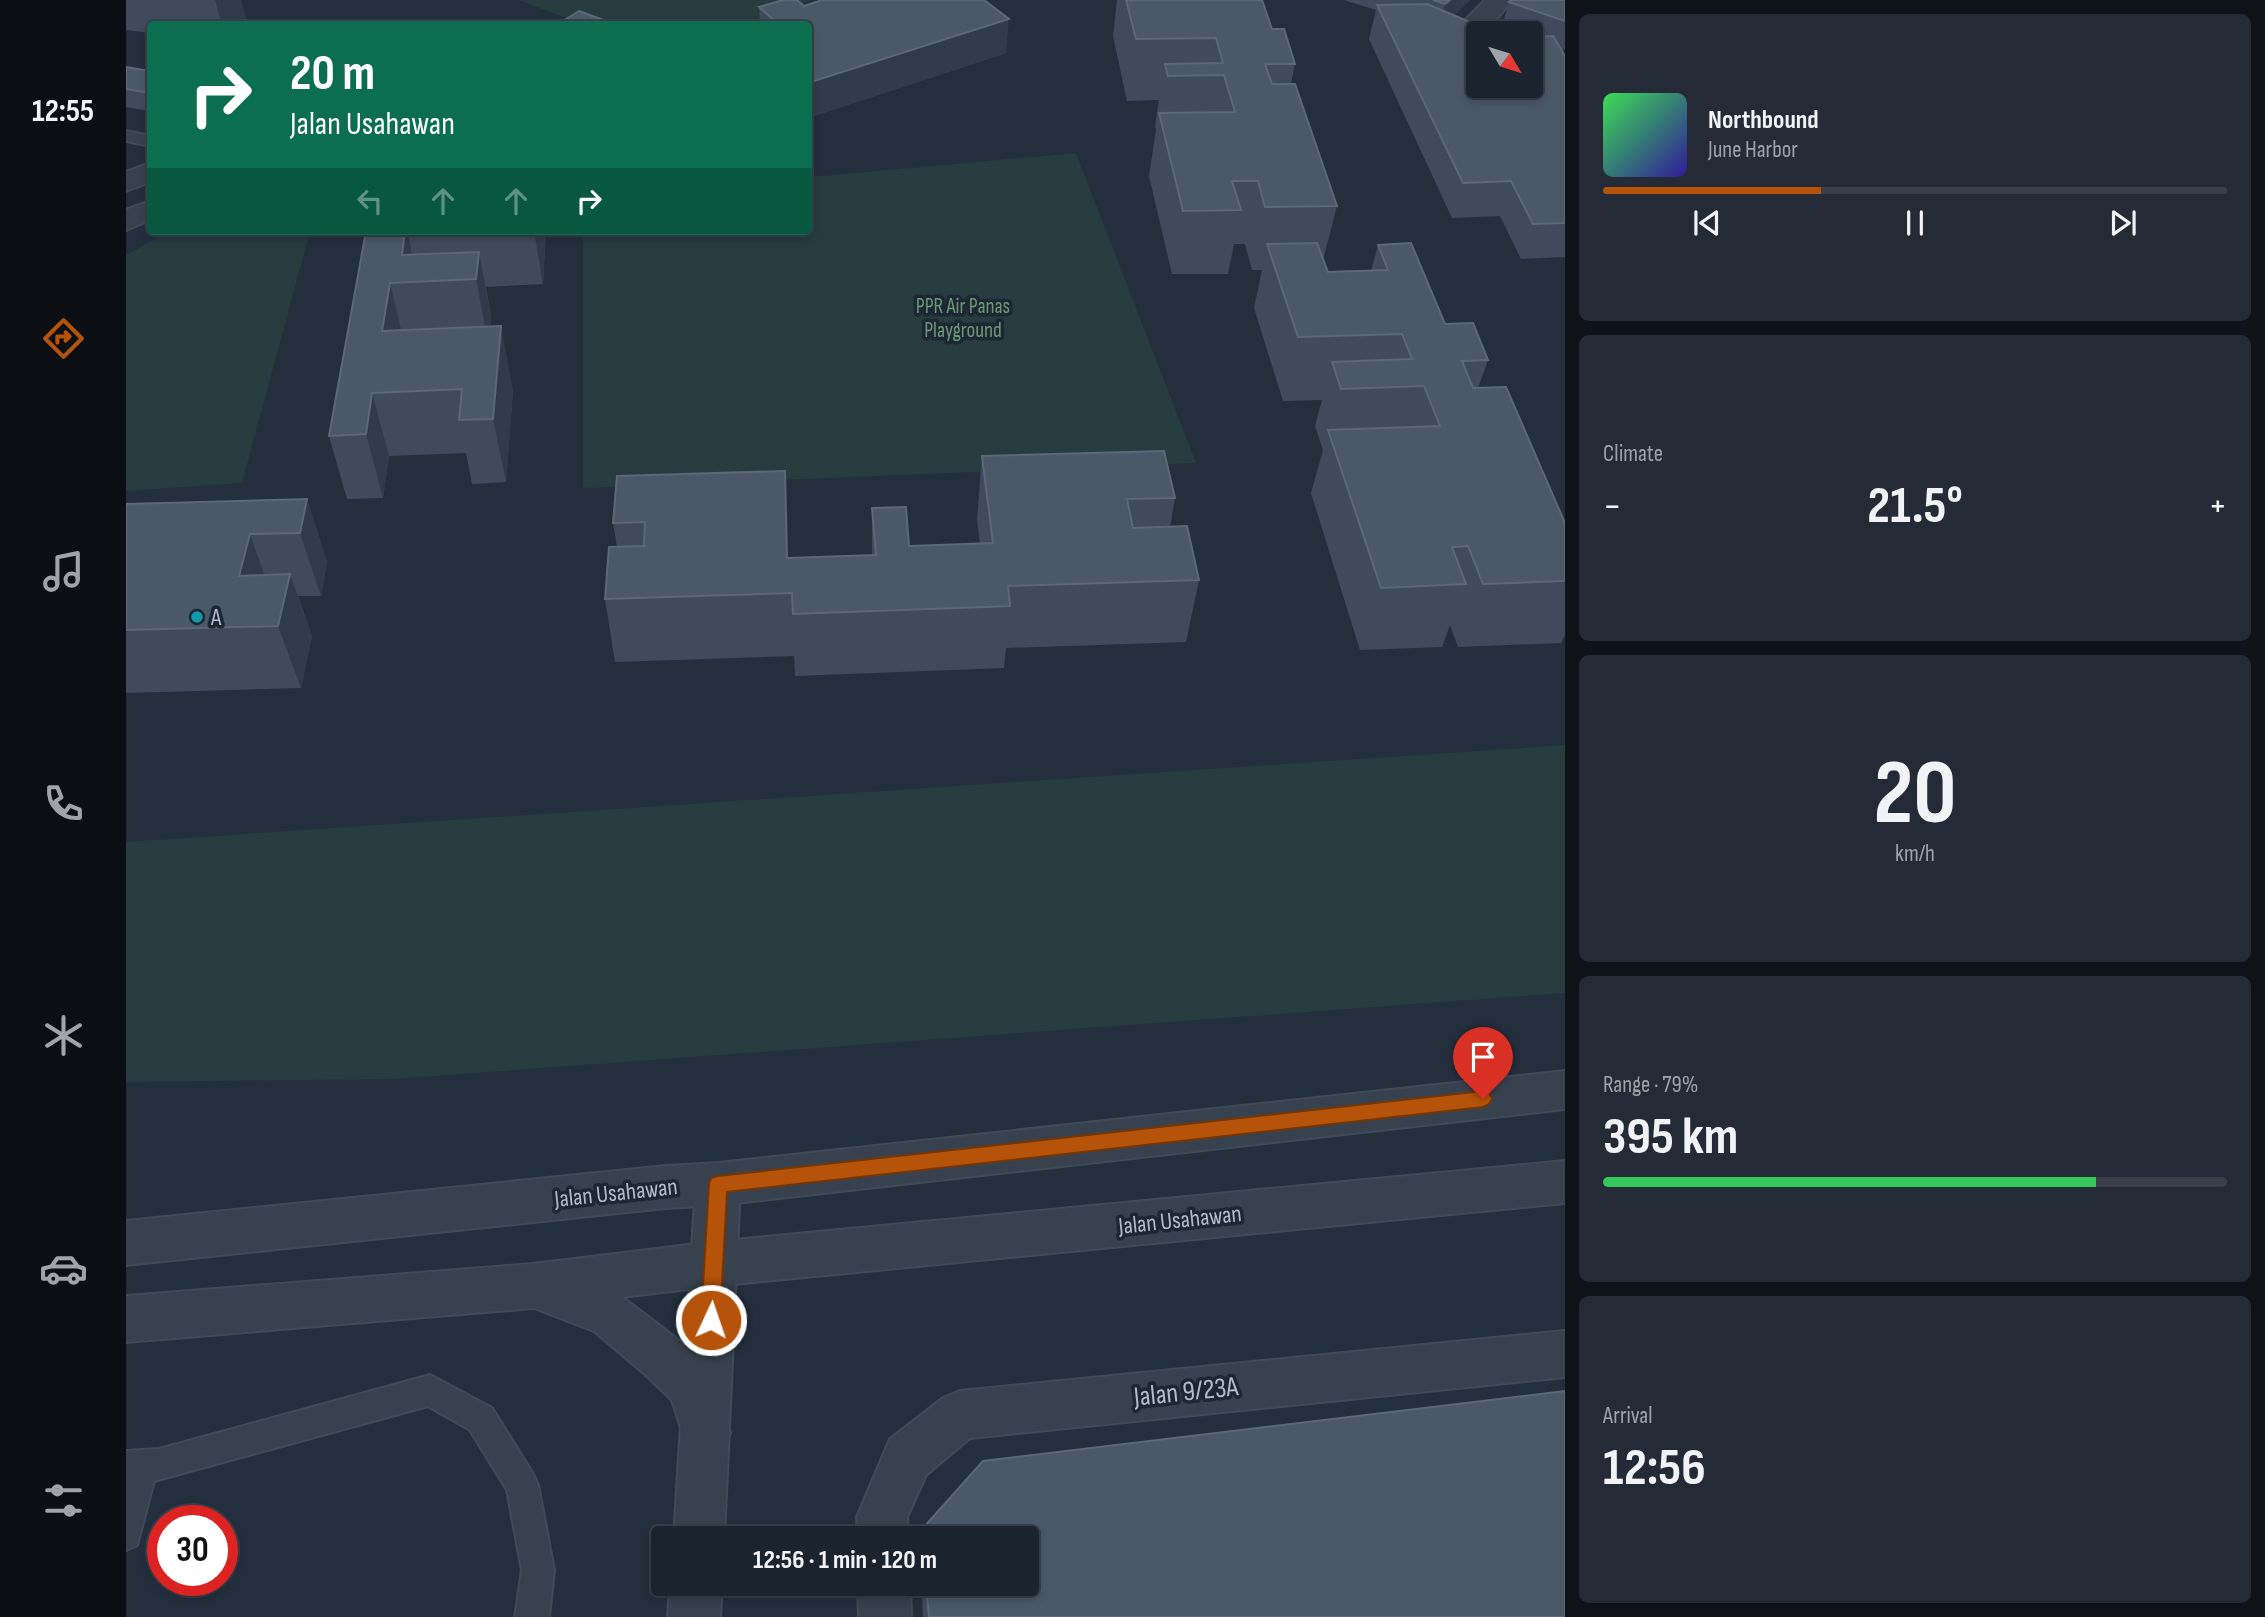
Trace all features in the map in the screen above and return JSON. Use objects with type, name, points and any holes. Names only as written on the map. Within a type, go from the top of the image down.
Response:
[{"type":"street","points":[[1478,21],[1499,0]]},
{"type":"street","points":[[126,183],[147,172]]},
{"type":"street","points":[[126,221],[147,210]]},
{"type":"street","name":"Jalan Usahawan","points":[[126,1243],[666,1187],[718,1184],[1565,1090]]},
{"type":"street","name":"Jalan Usahawan","points":[[126,1319],[533,1286],[713,1264],[1565,1182]]},
{"type":"street","points":[[700,1526],[718,1184]]},
{"type":"street","points":[[533,1286],[610,1315],[663,1358],[692,1387],[705,1433]]},
{"type":"street","name":"Jalan 9/23A","points":[[883,1526],[883,1517],[908,1457],[960,1415],[1565,1354]]},
{"type":"street","points":[[694,1617],[695,1596]]},
{"type":"street","points":[[884,1596],[885,1617]]},
{"type":"lane","points":[[126,136],[147,140]]},
{"type":"lane","points":[[126,1534],[134,1467],[159,1465],[430,1390],[481,1419],[522,1485],[538,1570],[532,1617]]},
{"type":"green space","points":[[519,0],[811,0],[762,21],[574,21]]},
{"type":"green space","name":"PPR Air Panas Playground","points":[[1076,153],[1196,463],[583,488],[583,235],[812,235],[812,177]]},
{"type":"green space","points":[[164,235],[309,235],[242,483],[126,491],[126,255]]},
{"type":"green space","points":[[1565,745],[1565,993],[393,1079],[126,1082],[126,842]]},
{"type":"building","points":[[783,0],[797,0],[804,6],[822,0],[984,0],[1009,19],[812,82],[812,21],[775,21],[759,7]]},
{"type":"building","points":[[1126,0],[1262,0],[1272,29],[1284,29],[1295,64],[1265,64],[1272,84],[1295,84],[1337,206],[1265,207],[1258,181],[1232,181],[1241,210],[1183,211],[1159,113],[1235,112],[1224,75],[1168,76],[1165,64],[1223,63],[1216,38],[1136,39]]},
{"type":"building","points":[[1433,0],[1450,0],[1445,4]]},
{"type":"building","points":[[1565,0],[1565,21],[1509,2]]},
{"type":"building","points":[[1427,4],[1467,21],[1466,98],[1544,98],[1544,36],[1553,36],[1565,56],[1565,223],[1533,224],[1511,181],[1463,183],[1377,5]]},
{"type":"building","points":[[579,11],[606,21],[563,21]]},
{"type":"building","points":[[126,67],[147,70],[147,92],[126,89]]},
{"type":"building","points":[[365,235],[404,235],[402,255],[479,252],[476,279],[390,283],[382,331],[501,326],[493,419],[459,420],[462,389],[372,393],[366,434],[329,436]]},
{"type":"building","points":[[1317,243],[1328,272],[1388,270],[1378,245],[1411,243],[1445,324],[1473,323],[1488,360],[1462,361],[1473,388],[1506,387],[1565,523],[1565,581],[1483,584],[1468,546],[1452,547],[1466,584],[1381,588],[1328,430],[1440,426],[1424,386],[1341,389],[1332,362],[1412,359],[1402,334],[1298,337],[1267,244]]},
{"type":"building","points":[[1164,451],[1175,498],[1127,499],[1133,528],[1187,526],[1199,580],[1008,586],[1010,606],[793,614],[792,593],[605,599],[609,547],[644,546],[645,522],[613,523],[617,476],[785,471],[787,558],[876,555],[872,508],[906,507],[909,546],[993,543],[982,456]]},
{"type":"building","points":[[307,499],[300,533],[250,534],[239,576],[290,574],[278,626],[126,630],[126,504]]},
{"type":"building","points":[[1565,1391],[1565,1617],[929,1617],[927,1596],[1039,1596],[1039,1526],[925,1526],[983,1461]]},
{"type":"place","name":"A","points":[[197,617]]},
{"type":"route","points":[[711,1320],[718,1184],[1483,1099]]}]
